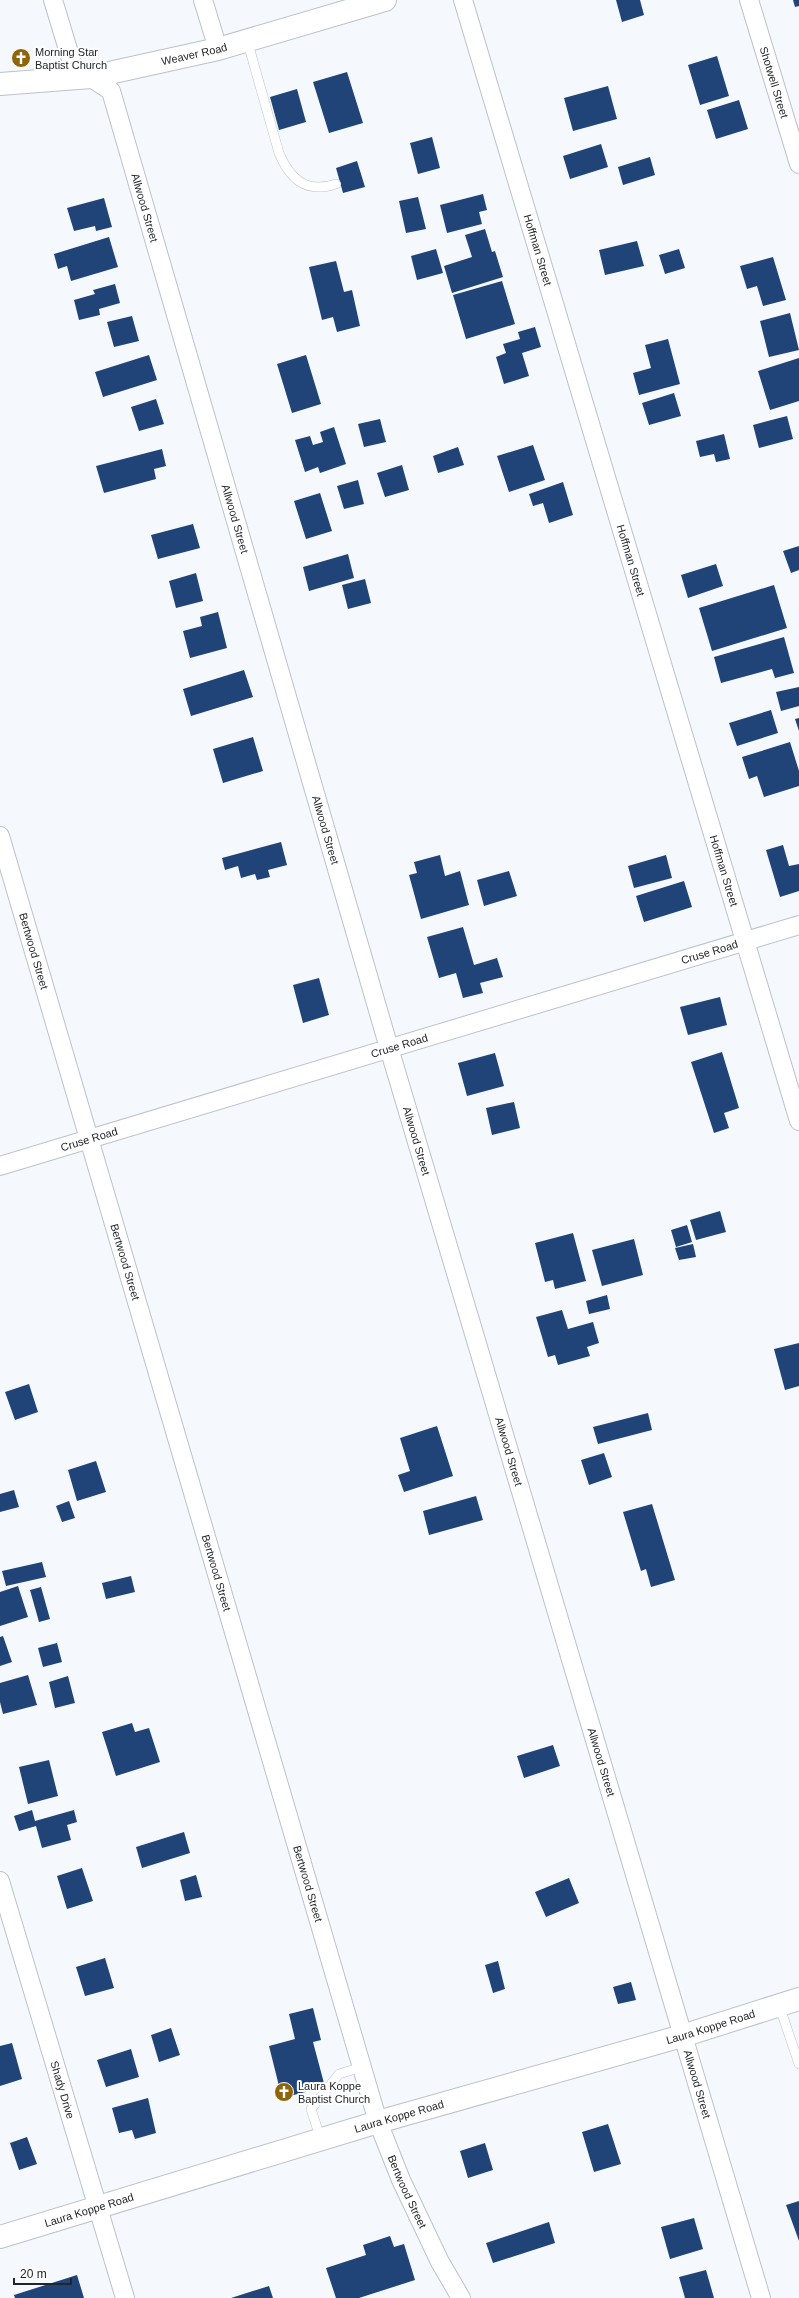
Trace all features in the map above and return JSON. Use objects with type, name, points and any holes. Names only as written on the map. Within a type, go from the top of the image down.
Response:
[{"type":"street","name":"Allwood Street","points":[[53,0],[73,66],[111,91],[389,1048],[761,2298]]},
{"type":"street","points":[[203,0],[218,49]]},
{"type":"street","name":"Weaver Road","points":[[0,84],[91,77],[218,49],[385,0]]},
{"type":"street","name":"Hoffman Street","points":[[463,0],[799,1121]]},
{"type":"street","name":"Shotwell Street","points":[[749,0],[799,164]]},
{"type":"street","name":"Bertwood Street","points":[[0,836],[378,2122],[401,2180],[440,2262],[461,2298]]},
{"type":"street","name":"Cruse Road","points":[[0,1166],[799,925]]},
{"type":"street","name":"Shady Drive","points":[[0,1881],[125,2298]]},
{"type":"street","name":"Laura Koppe Road","points":[[0,2237],[378,2122],[682,2036],[799,1999]]},
{"type":"lane","points":[[247,40],[279,153],[285,168],[293,178],[310,186],[322,189],[336,184]]},
{"type":"lane","points":[[779,2005],[799,2064]]},
{"type":"lane","points":[[321,2140],[311,2109],[339,2074],[362,2067]]},
{"type":"building","points":[[616,0],[640,0],[644,15],[622,22]]},
{"type":"building","points":[[793,0],[799,0],[799,6],[795,7]]},
{"type":"building","points":[[717,56],[729,96],[700,105],[688,65]]},
{"type":"building","points":[[347,72],[363,123],[329,133],[313,82]]},
{"type":"building","points":[[608,86],[617,119],[573,131],[564,98]]},
{"type":"building","points":[[297,89],[306,122],[279,130],[270,97]]},
{"type":"building","points":[[739,100],[748,129],[716,139],[707,110]]},
{"type":"building","points":[[432,137],[440,168],[418,174],[410,143]]},
{"type":"building","points":[[601,144],[608,167],[570,179],[563,156]]},
{"type":"building","points":[[650,157],[655,175],[623,185],[618,167]]},
{"type":"building","points":[[357,161],[365,187],[343,193],[336,168]]},
{"type":"building","points":[[483,194],[487,210],[479,212],[482,224],[447,233],[440,205]]},
{"type":"building","points":[[418,197],[426,229],[406,233],[399,201]]},
{"type":"building","points":[[104,198],[112,227],[96,231],[95,226],[74,231],[67,208]]},
{"type":"building","points":[[485,229],[492,252],[495,251],[503,277],[452,293],[444,266],[472,257],[465,235]]},
{"type":"building","points":[[109,237],[118,267],[71,281],[67,266],[58,269],[54,254]]},
{"type":"building","points":[[637,241],[644,266],[605,275],[599,250]]},
{"type":"building","points":[[436,249],[443,273],[417,280],[411,256]]},
{"type":"building","points":[[679,249],[685,268],[665,274],[659,255]]},
{"type":"building","points":[[773,257],[786,300],[763,306],[757,286],[747,289],[740,266]]},
{"type":"building","points":[[336,261],[344,292],[352,290],[360,326],[337,332],[333,317],[322,320],[309,267]]},
{"type":"building","points":[[502,281],[515,324],[466,339],[453,295]]},
{"type":"building","points":[[115,284],[120,303],[99,309],[100,315],[79,320],[74,300],[95,294],[93,290]]},
{"type":"building","points":[[790,313],[799,350],[769,357],[760,321]]},
{"type":"building","points":[[132,316],[139,341],[114,347],[107,322]]},
{"type":"building","points":[[535,327],[541,347],[522,353],[529,376],[504,384],[496,357],[506,353],[503,344],[520,339],[518,332]]},
{"type":"building","points":[[668,339],[680,384],[639,395],[633,373],[651,368],[645,345]]},
{"type":"building","points":[[149,355],[157,380],[103,397],[95,372]]},
{"type":"building","points":[[306,355],[321,404],[292,413],[277,364]]},
{"type":"building","points":[[799,358],[799,401],[770,410],[758,371]]},
{"type":"building","points":[[674,393],[681,416],[649,425],[642,403]]},
{"type":"building","points":[[156,399],[164,424],[139,431],[131,407]]},
{"type":"building","points":[[787,416],[793,439],[759,448],[753,425]]},
{"type":"building","points":[[380,419],[386,442],[364,447],[358,424]]},
{"type":"building","points":[[334,427],[346,464],[320,473],[318,467],[305,472],[295,440],[310,436],[313,445],[323,442],[320,432]]},
{"type":"building","points":[[724,434],[730,459],[716,462],[714,454],[700,457],[696,441]]},
{"type":"building","points":[[533,445],[545,480],[509,492],[497,456]]},
{"type":"building","points":[[458,447],[464,465],[438,473],[433,456]]},
{"type":"building","points":[[162,449],[166,466],[154,469],[156,479],[104,493],[96,466]]},
{"type":"building","points":[[402,465],[409,490],[385,497],[377,473]]},
{"type":"building","points":[[358,480],[364,504],[344,509],[337,486]]},
{"type":"building","points":[[563,482],[573,515],[549,523],[543,503],[533,506],[529,494]]},
{"type":"building","points":[[320,493],[332,531],[306,539],[294,501]]},
{"type":"building","points":[[193,524],[200,548],[158,559],[151,535]]},
{"type":"building","points":[[799,546],[799,570],[791,573],[783,551]]},
{"type":"building","points":[[348,554],[354,578],[309,591],[303,567]]},
{"type":"building","points":[[716,564],[723,586],[688,598],[681,575]]},
{"type":"building","points":[[196,573],[203,601],[176,608],[169,581]]},
{"type":"building","points":[[365,579],[371,603],[348,609],[342,585]]},
{"type":"building","points":[[774,585],[787,628],[712,651],[699,608]]},
{"type":"building","points":[[218,612],[227,648],[190,658],[183,631],[202,626],[200,617]]},
{"type":"building","points":[[784,637],[794,673],[775,678],[772,669],[721,683],[714,657]]},
{"type":"building","points":[[244,670],[253,697],[191,716],[183,689]]},
{"type":"building","points":[[799,687],[799,706],[781,711],[776,692]]},
{"type":"building","points":[[771,710],[778,733],[737,746],[729,723]]},
{"type":"building","points":[[799,718],[799,731],[795,719]]},
{"type":"building","points":[[253,737],[263,771],[223,783],[213,749]]},
{"type":"building","points":[[790,742],[799,771],[799,786],[764,797],[757,776],[749,779],[742,757]]},
{"type":"building","points":[[281,842],[287,865],[268,870],[270,877],[257,880],[255,874],[241,878],[238,866],[225,870],[222,858]]},
{"type":"building","points":[[783,845],[789,866],[799,864],[799,891],[780,897],[766,850]]},
{"type":"building","points":[[440,855],[445,876],[460,871],[469,905],[421,919],[409,875],[417,873],[414,862]]},
{"type":"building","points":[[666,855],[672,878],[634,888],[628,866]]},
{"type":"building","points":[[509,871],[517,896],[484,906],[477,880]]},
{"type":"building","points":[[684,881],[692,907],[644,922],[636,896]]},
{"type":"building","points":[[463,927],[474,965],[497,958],[503,977],[480,983],[483,993],[463,998],[456,973],[439,978],[427,937]]},
{"type":"building","points":[[319,978],[329,1015],[303,1023],[293,985]]},
{"type":"building","points":[[720,997],[727,1025],[688,1035],[680,1007]]},
{"type":"building","points":[[722,1052],[739,1108],[724,1113],[729,1128],[714,1133],[691,1062]]},
{"type":"building","points":[[495,1053],[504,1086],[467,1096],[458,1063]]},
{"type":"building","points":[[514,1102],[520,1128],[492,1135],[486,1108]]},
{"type":"building","points":[[720,1211],[726,1232],[696,1240],[690,1220]]},
{"type":"building","points":[[687,1225],[692,1242],[676,1247],[671,1230]]},
{"type":"building","points":[[573,1233],[586,1281],[555,1289],[553,1280],[545,1282],[535,1243]]},
{"type":"building","points":[[634,1239],[643,1275],[602,1286],[592,1250]]},
{"type":"building","points":[[693,1244],[696,1257],[679,1260],[675,1248]]},
{"type":"building","points":[[607,1295],[610,1309],[589,1314],[586,1301]]},
{"type":"building","points":[[562,1310],[568,1329],[593,1322],[599,1343],[587,1347],[590,1356],[558,1365],[555,1355],[548,1357],[536,1317]]},
{"type":"building","points":[[799,1343],[799,1386],[785,1390],[774,1349]]},
{"type":"building","points":[[29,1384],[38,1412],[15,1420],[5,1392]]},
{"type":"building","points":[[648,1413],[652,1430],[598,1444],[593,1427]]},
{"type":"building","points":[[437,1426],[453,1476],[404,1492],[398,1475],[410,1471],[400,1438]]},
{"type":"building","points":[[604,1453],[612,1477],[589,1485],[581,1460]]},
{"type":"building","points":[[96,1461],[106,1492],[77,1501],[68,1470]]},
{"type":"building","points":[[14,1490],[19,1507],[0,1512],[0,1494]]},
{"type":"building","points":[[476,1496],[483,1520],[429,1535],[423,1511]]},
{"type":"building","points":[[69,1501],[75,1518],[62,1522],[56,1506]]},
{"type":"building","points":[[652,1504],[675,1580],[651,1587],[646,1569],[641,1571],[623,1512]]},
{"type":"building","points":[[42,1562],[46,1577],[6,1586],[2,1571]]},
{"type":"building","points":[[131,1576],[135,1592],[106,1599],[102,1583]]},
{"type":"building","points":[[18,1586],[28,1617],[0,1626],[0,1592]]},
{"type":"building","points":[[41,1587],[50,1619],[39,1622],[30,1590]]},
{"type":"building","points":[[3,1636],[12,1662],[0,1666],[0,1637]]},
{"type":"building","points":[[57,1643],[62,1662],[43,1667],[38,1648]]},
{"type":"building","points":[[28,1675],[37,1705],[3,1714],[0,1702],[0,1683]]},
{"type":"building","points":[[68,1676],[75,1703],[55,1708],[49,1682]]},
{"type":"building","points":[[132,1723],[135,1732],[149,1728],[160,1762],[116,1776],[102,1732]]},
{"type":"building","points":[[553,1745],[560,1766],[524,1778],[517,1756]]},
{"type":"building","points":[[49,1760],[58,1796],[28,1804],[19,1767]]},
{"type":"building","points":[[32,1810],[35,1821],[74,1810],[77,1822],[67,1825],[71,1840],[42,1848],[36,1826],[19,1831],[14,1816]]},
{"type":"building","points":[[184,1832],[190,1853],[142,1868],[136,1847]]},
{"type":"building","points":[[82,1868],[93,1901],[67,1909],[57,1876]]},
{"type":"building","points":[[196,1875],[202,1897],[185,1901],[180,1880]]},
{"type":"building","points":[[569,1878],[579,1903],[546,1917],[535,1892]]},
{"type":"building","points":[[105,1958],[114,1988],[85,1996],[76,1967]]},
{"type":"building","points":[[498,1961],[505,1989],[493,1993],[485,1965]]},
{"type":"building","points":[[631,1982],[636,2000],[618,2004],[613,1987]]},
{"type":"building","points":[[313,2008],[321,2040],[313,2042],[325,2087],[282,2098],[269,2046],[295,2039],[289,2014]]},
{"type":"building","points":[[171,2028],[180,2055],[159,2062],[151,2035]]},
{"type":"building","points":[[12,2043],[22,2079],[0,2086],[0,2046]]},
{"type":"building","points":[[131,2049],[139,2077],[106,2087],[97,2060]]},
{"type":"building","points":[[148,2098],[156,2133],[135,2139],[132,2130],[119,2133],[112,2108]]},
{"type":"building","points":[[608,2124],[621,2164],[594,2172],[582,2132]]},
{"type":"building","points":[[27,2137],[37,2164],[19,2170],[10,2143]]},
{"type":"building","points":[[485,2143],[493,2170],[468,2178],[460,2151]]},
{"type":"building","points":[[799,2201],[799,2241],[786,2205]]},
{"type":"building","points":[[694,2218],[703,2249],[670,2259],[661,2227]]},
{"type":"building","points":[[549,2222],[555,2243],[493,2263],[486,2243]]},
{"type":"building","points":[[390,2236],[394,2247],[404,2244],[415,2280],[359,2298],[336,2298],[326,2268],[366,2255],[363,2245]]},
{"type":"building","points":[[706,2270],[714,2298],[685,2298],[679,2277]]},
{"type":"building","points":[[77,2275],[84,2298],[15,2298],[14,2295]]},
{"type":"building","points":[[269,2286],[273,2298],[231,2298]]},
{"type":"place","name":"Morning Star Baptist Church","points":[[21,58]]},
{"type":"place","name":"Laura Koppe Baptist Church","points":[[284,2092]]}]
